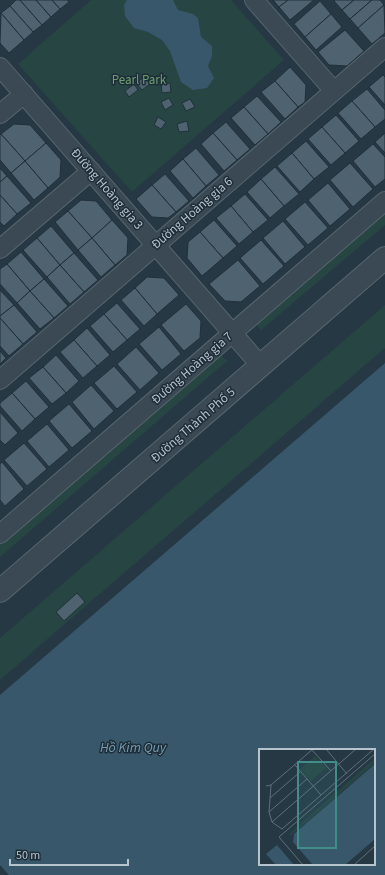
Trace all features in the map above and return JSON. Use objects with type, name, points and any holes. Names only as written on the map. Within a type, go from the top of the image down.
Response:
[{"type":"street","points":[[254,0],[334,90]]},
{"type":"street","name":"Đường Hoàng gia 6","points":[[0,380],[385,47]]},
{"type":"street","name":"Đường Hoàng gia 3","points":[[0,67],[261,366]]},
{"type":"street","points":[[0,114],[24,94]]},
{"type":"street","points":[[0,249],[91,171]]},
{"type":"street","name":"Đường Hoàng gia 7","points":[[0,534],[385,201]]},
{"type":"street","name":"Đường Thành Phố 5","points":[[0,591],[385,258]]},
{"type":"green space","name":"Pearl Park","points":[[91,0],[231,0],[284,60],[132,192],[18,64]]},
{"type":"green space","points":[[385,213],[385,225],[261,330],[256,324]]},
{"type":"green space","points":[[385,305],[385,348],[0,680],[0,638]]},
{"type":"green space","points":[[220,354],[227,361],[0,557],[0,544]]},
{"type":"water","points":[[127,0],[173,0],[178,10],[193,14],[198,18],[201,37],[212,46],[212,56],[208,66],[214,78],[207,88],[193,90],[181,82],[170,51],[162,40],[148,32],[134,28],[125,16],[124,5]]},
{"type":"water","name":"Hồ Kim Quy","points":[[385,363],[385,875],[9,875],[0,865],[0,695]]},
{"type":"building","points":[[16,0],[20,0],[42,25],[33,32],[10,6]]},
{"type":"building","points":[[20,0],[36,0],[51,17],[42,25]]},
{"type":"building","points":[[36,0],[52,0],[60,9],[51,17]]},
{"type":"building","points":[[52,0],[67,0],[69,2],[60,9]]},
{"type":"building","points":[[273,0],[288,0],[279,7]]},
{"type":"building","points":[[288,0],[314,0],[290,20],[279,7]]},
{"type":"building","points":[[354,0],[342,10],[334,1]]},
{"type":"building","points":[[354,0],[372,0],[350,19],[342,10]]},
{"type":"building","points":[[372,0],[380,0],[384,5],[358,28],[350,19]]},
{"type":"building","points":[[320,1],[331,14],[305,37],[294,24]]},
{"type":"building","points":[[384,5],[385,33],[372,44],[358,28]]},
{"type":"building","points":[[10,6],[33,32],[24,40],[1,13]]},
{"type":"building","points":[[1,13],[24,40],[9,53],[0,43]]},
{"type":"building","points":[[331,14],[342,27],[316,50],[305,37]]},
{"type":"building","points":[[345,30],[364,51],[347,66],[329,65],[318,52]]},
{"type":"building","points":[[290,67],[306,85],[305,102],[298,107],[275,81]]},
{"type":"building","points":[[383,75],[385,77],[385,105],[369,87]]},
{"type":"building","points":[[144,77],[150,84],[142,90],[136,83]]},
{"type":"building","points":[[275,81],[298,107],[285,119],[261,92]]},
{"type":"building","points":[[170,83],[171,92],[162,93],[161,84]]},
{"type":"building","points":[[134,84],[138,90],[129,97],[125,91]]},
{"type":"building","points":[[367,89],[385,110],[385,119],[375,127],[352,101]]},
{"type":"building","points":[[257,96],[281,122],[268,134],[244,107]]},
{"type":"building","points":[[169,98],[173,105],[165,110],[161,102]]},
{"type":"building","points":[[190,99],[195,107],[186,111],[182,103]]},
{"type":"building","points":[[352,101],[375,127],[361,139],[338,113]]},
{"type":"building","points":[[244,107],[268,134],[255,145],[231,118]]},
{"type":"building","points":[[336,115],[359,141],[345,153],[322,127]]},
{"type":"building","points":[[158,117],[166,122],[161,129],[154,125]]},
{"type":"building","points":[[187,121],[189,131],[179,132],[177,124]]},
{"type":"building","points":[[226,122],[250,149],[237,160],[213,133]]},
{"type":"building","points":[[14,124],[30,125],[46,143],[25,161],[1,134]]},
{"type":"building","points":[[322,127],[345,153],[331,165],[308,139]]},
{"type":"building","points":[[213,133],[237,160],[224,171],[201,144]]},
{"type":"building","points":[[385,133],[385,153],[375,142]]},
{"type":"building","points":[[1,134],[25,161],[11,173],[0,160]]},
{"type":"building","points":[[306,141],[329,167],[314,179],[292,153]]},
{"type":"building","points":[[46,143],[61,160],[60,177],[48,188],[25,161]]},
{"type":"building","points":[[373,144],[385,157],[385,179],[375,187],[353,161]]},
{"type":"building","points":[[196,148],[219,175],[206,186],[183,159]]},
{"type":"building","points":[[292,153],[314,179],[300,192],[277,166]]},
{"type":"building","points":[[183,159],[206,186],[193,198],[170,171]]},
{"type":"building","points":[[25,161],[48,188],[34,200],[11,173]]},
{"type":"building","points":[[350,163],[373,189],[353,207],[330,180]]},
{"type":"building","points":[[275,167],[299,194],[284,206],[261,179]]},
{"type":"building","points":[[0,168],[7,176],[0,182]]},
{"type":"building","points":[[165,174],[189,201],[176,212],[152,185]]},
{"type":"building","points":[[7,176],[31,203],[17,214],[0,195],[0,182]]},
{"type":"building","points":[[261,179],[284,206],[270,218],[247,192]]},
{"type":"building","points":[[328,183],[350,209],[330,226],[308,200]]},
{"type":"building","points":[[152,185],[176,212],[168,218],[152,217],[136,199]]},
{"type":"building","points":[[245,194],[268,220],[253,232],[231,206]]},
{"type":"building","points":[[0,195],[17,214],[4,226],[0,222]]},
{"type":"building","points":[[81,200],[96,201],[112,220],[92,238],[68,211]]},
{"type":"building","points":[[305,202],[328,228],[308,245],[285,219]]},
{"type":"building","points":[[231,206],[253,232],[239,244],[216,218]]},
{"type":"building","points":[[68,211],[92,238],[78,250],[55,222]]},
{"type":"building","points":[[112,220],[128,238],[127,255],[115,265],[92,238]]},
{"type":"building","points":[[214,220],[237,246],[223,258],[200,232]]},
{"type":"building","points":[[283,221],[305,247],[285,264],[263,238]]},
{"type":"building","points":[[51,226],[74,253],[60,265],[37,238]]},
{"type":"building","points":[[200,232],[223,258],[202,276],[187,258],[188,242]]},
{"type":"building","points":[[37,238],[60,265],[47,277],[23,250]]},
{"type":"building","points":[[92,238],[115,265],[101,277],[78,250]]},
{"type":"building","points":[[261,240],[284,266],[263,284],[240,258]]},
{"type":"building","points":[[21,252],[44,279],[30,291],[7,264]]},
{"type":"building","points":[[74,253],[98,280],[84,292],[60,265]]},
{"type":"building","points":[[238,260],[260,286],[241,302],[225,301],[209,284]]},
{"type":"building","points":[[7,264],[30,291],[17,303],[0,284],[0,269]]},
{"type":"building","points":[[60,265],[84,292],[70,304],[47,277]]},
{"type":"building","points":[[147,277],[164,278],[179,295],[157,314],[135,288]]},
{"type":"building","points":[[44,279],[68,306],[54,318],[30,291]]},
{"type":"building","points":[[135,288],[157,314],[144,326],[121,300]]},
{"type":"building","points":[[0,290],[14,305],[0,316]]},
{"type":"building","points":[[30,291],[54,318],[40,329],[17,303]]},
{"type":"building","points":[[117,303],[140,329],[127,340],[104,314]]},
{"type":"building","points":[[186,304],[201,321],[200,338],[184,351],[161,325]]},
{"type":"building","points":[[14,305],[37,332],[23,344],[0,318],[0,316]]},
{"type":"building","points":[[104,314],[127,340],[113,352],[90,326]]},
{"type":"building","points":[[0,318],[23,344],[9,356],[0,346]]},
{"type":"building","points":[[159,327],[181,354],[162,370],[139,344]]},
{"type":"building","points":[[87,328],[110,355],[97,366],[74,340]]},
{"type":"building","points":[[74,340],[97,366],[83,378],[60,352]]},
{"type":"building","points":[[136,347],[159,373],[140,390],[117,364]]},
{"type":"building","points":[[0,351],[6,358],[0,364]]},
{"type":"building","points":[[56,355],[79,381],[66,393],[43,367]]},
{"type":"building","points":[[114,366],[137,392],[117,409],[94,383]]},
{"type":"building","points":[[43,367],[66,393],[52,404],[29,378]]},
{"type":"building","points":[[26,381],[49,407],[35,419],[12,393]]},
{"type":"building","points":[[91,385],[114,411],[94,429],[72,402]]},
{"type":"building","points":[[12,393],[35,419],[22,431],[0,406],[0,403]]},
{"type":"building","points":[[69,404],[92,431],[72,448],[49,421]]},
{"type":"building","points":[[0,412],[18,433],[5,445],[0,440]]},
{"type":"building","points":[[47,424],[69,450],[49,467],[27,441]]},
{"type":"building","points":[[24,443],[47,469],[27,486],[4,460]]},
{"type":"building","points":[[2,462],[24,489],[5,506],[0,500],[0,464]]},
{"type":"building","points":[[77,593],[85,602],[64,621],[56,612]]}]
